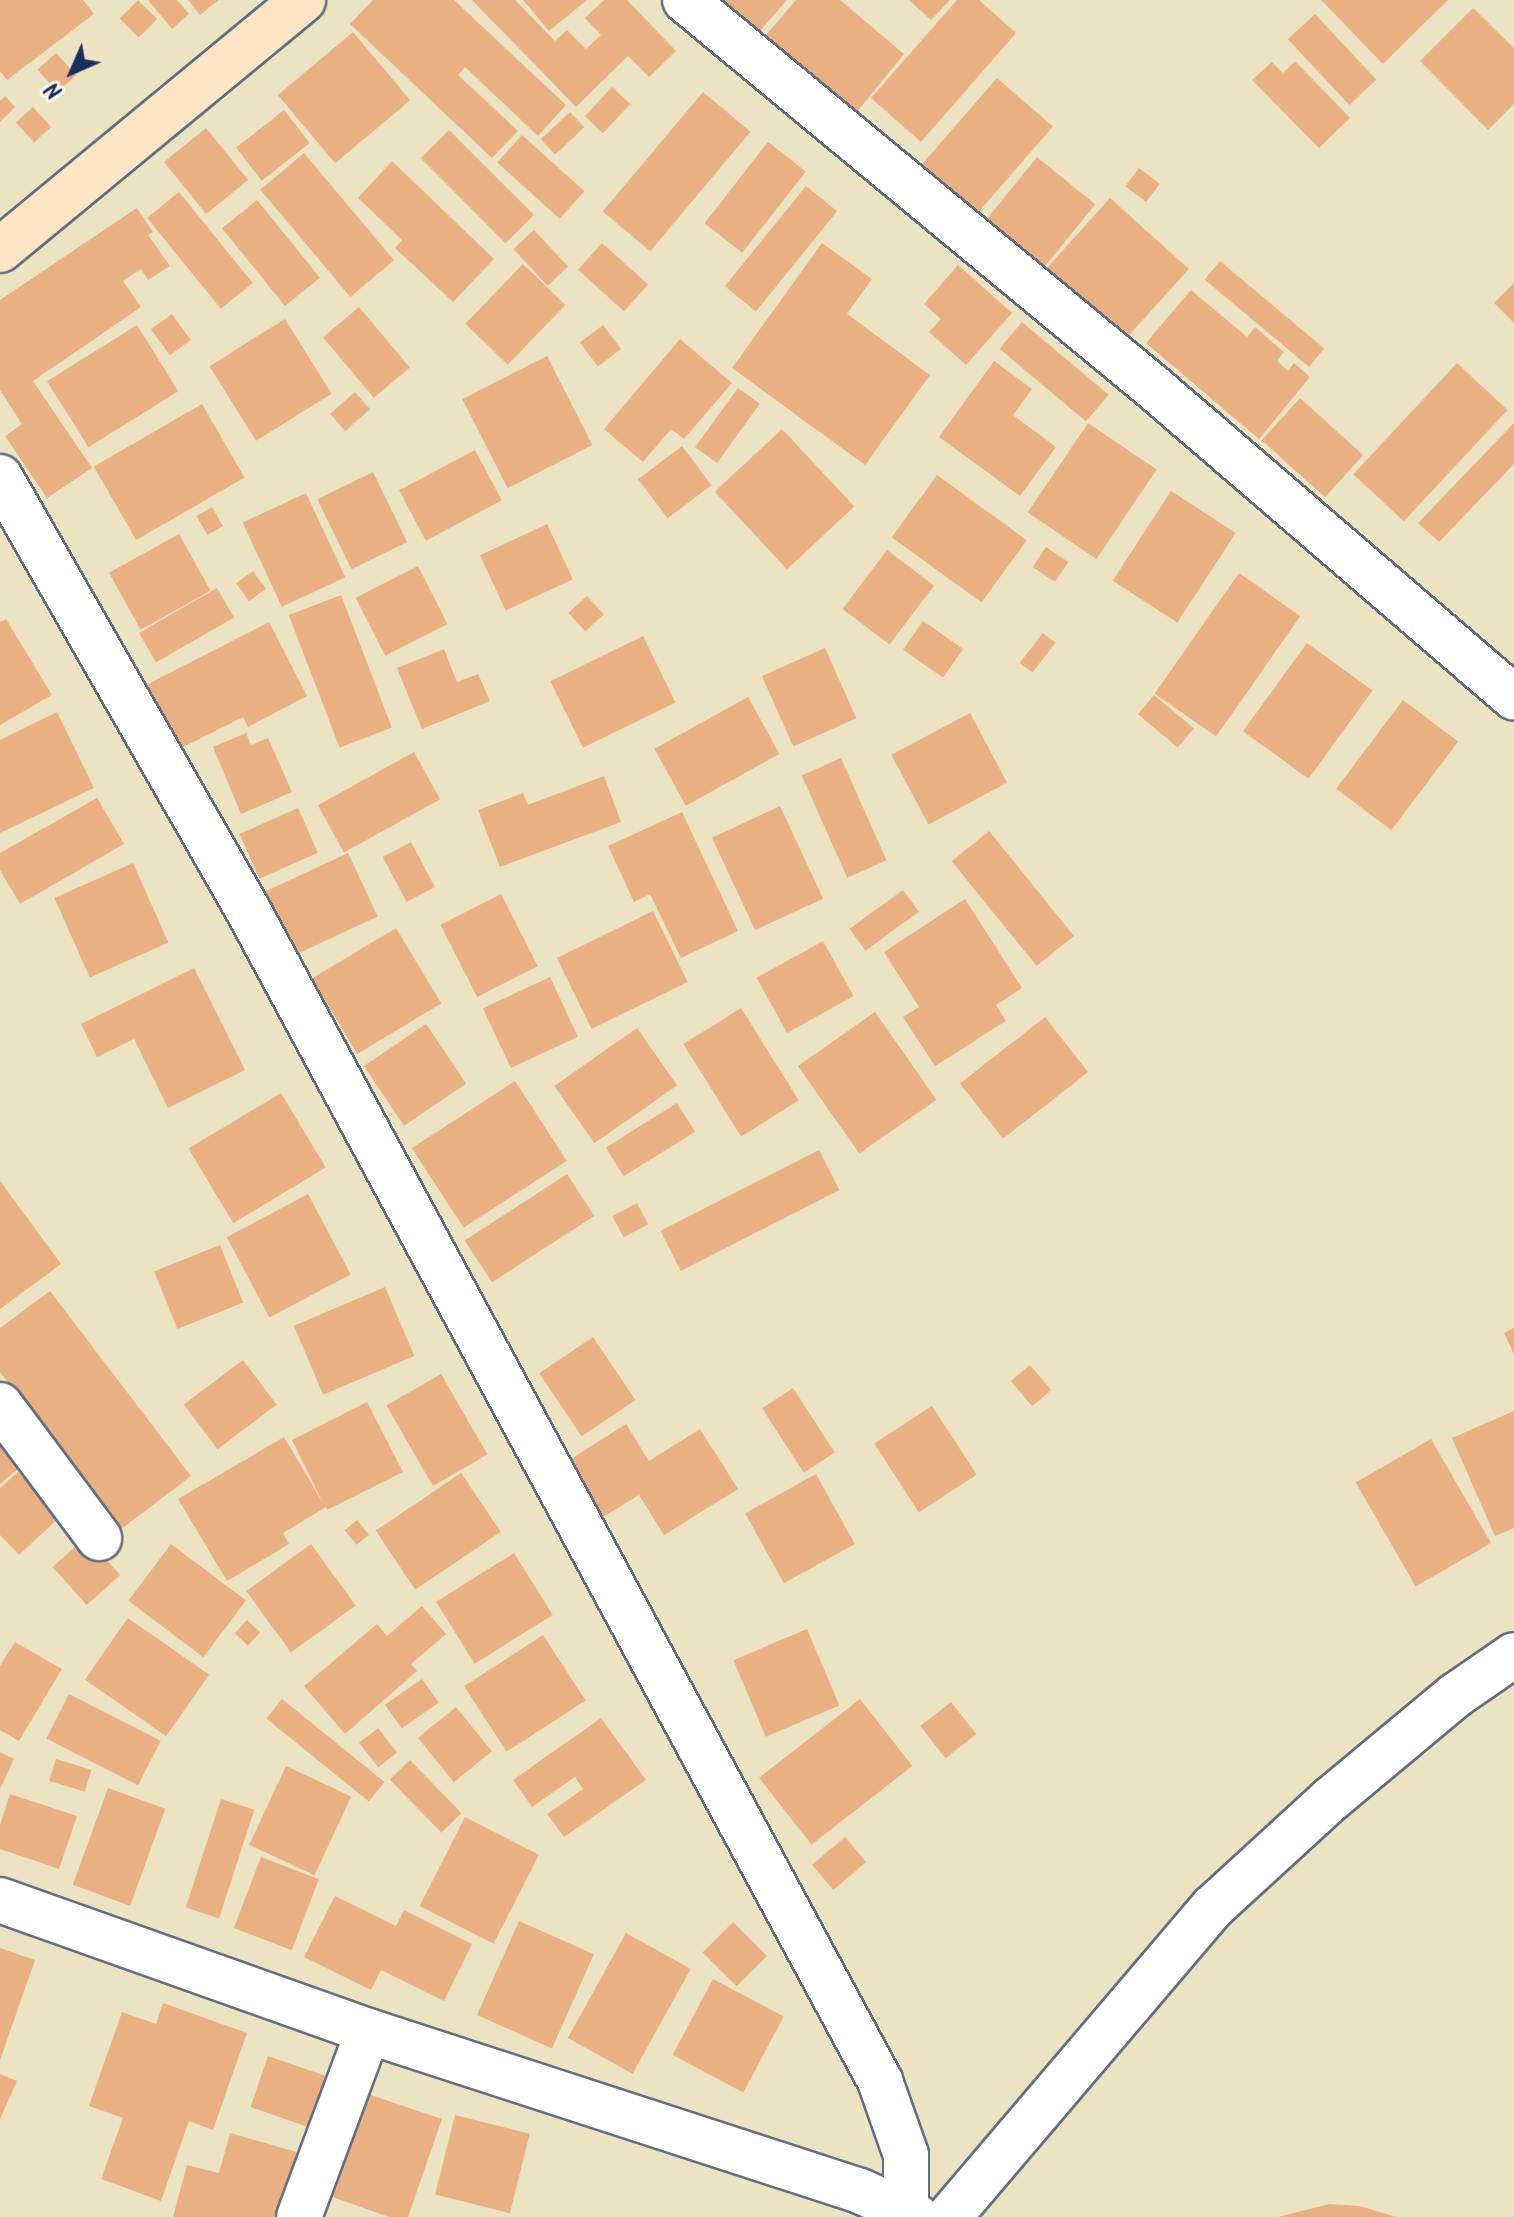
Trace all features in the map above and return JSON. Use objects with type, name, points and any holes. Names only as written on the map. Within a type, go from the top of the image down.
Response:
[{"type":"main road","points":[[0,250],[303,0]]},
{"type":"street","points":[[685,0],[1153,387],[1514,697]]},
{"type":"street","points":[[0,477],[248,910],[880,2081],[906,2155],[911,2214],[860,2191],[368,2031],[0,1900]]},
{"type":"street","points":[[0,1405],[99,1538]]},
{"type":"street","points":[[949,2217],[1213,1907],[1331,1799],[1456,1695],[1514,1655]]},
{"type":"street","points":[[299,2217],[368,2031]]},
{"type":"building","points":[[0,0],[83,0],[94,14],[7,80],[0,71]]},
{"type":"building","points":[[138,0],[157,19],[139,37],[120,18]]},
{"type":"building","points":[[148,0],[177,0],[189,14],[172,29]]},
{"type":"building","points":[[188,0],[219,0],[200,15]]},
{"type":"building","points":[[373,0],[454,0],[566,105],[538,136],[465,67],[458,75],[518,131],[492,158],[350,24]]},
{"type":"building","points":[[472,0],[515,0],[555,41],[567,30],[586,49],[601,35],[585,18],[604,0],[627,0],[676,51],[649,77],[628,56],[576,107]]},
{"type":"building","points":[[523,0],[587,0],[549,31]]},
{"type":"building","points":[[721,0],[787,0],[758,33]]},
{"type":"building","points":[[796,0],[840,0],[904,54],[852,118],[760,42]]},
{"type":"building","points":[[909,0],[950,0],[931,20]]},
{"type":"building","points":[[957,0],[979,0],[1016,33],[921,142],[871,98]]},
{"type":"building","points":[[1321,0],[1448,0],[1383,64]]},
{"type":"building","points":[[1473,8],[1514,48],[1514,104],[1488,130],[1420,61]]},
{"type":"building","points":[[1315,14],[1376,80],[1349,105],[1288,39]]},
{"type":"building","points":[[353,32],[410,100],[335,163],[278,95]]},
{"type":"building","points":[[56,53],[76,75],[57,92],[37,70]]},
{"type":"building","points":[[1295,61],[1350,118],[1319,148],[1252,80],[1272,62],[1283,73]]},
{"type":"building","points":[[997,78],[1053,127],[975,216],[919,168]]},
{"type":"building","points":[[612,87],[630,104],[603,133],[585,116]]},
{"type":"building","points":[[703,92],[750,132],[650,251],[603,212]]},
{"type":"building","points":[[5,96],[15,107],[0,122],[0,101]]},
{"type":"building","points":[[33,107],[51,127],[34,142],[16,122]]},
{"type":"building","points":[[284,110],[310,143],[262,181],[236,148]]},
{"type":"building","points":[[570,112],[584,127],[555,155],[541,139]]},
{"type":"building","points":[[206,128],[248,180],[206,214],[164,162]]},
{"type":"building","points":[[449,130],[534,215],[506,243],[421,158]]},
{"type":"building","points":[[522,135],[584,191],[560,219],[497,162]]},
{"type":"building","points":[[768,142],[806,172],[742,253],[705,223]]},
{"type":"building","points":[[304,153],[394,260],[350,297],[260,190]]},
{"type":"building","points":[[1037,157],[1095,204],[1045,266],[987,219]]},
{"type":"building","points":[[392,161],[494,259],[453,302],[395,248],[402,240],[358,198]]},
{"type":"building","points":[[1139,168],[1160,184],[1146,202],[1125,186]]},
{"type":"building","points":[[806,186],[837,211],[756,311],[725,286]]},
{"type":"building","points":[[179,192],[253,283],[221,309],[147,218]]},
{"type":"building","points":[[1110,198],[1189,269],[1125,340],[1046,269]]},
{"type":"building","points":[[257,200],[320,278],[285,306],[222,228]]},
{"type":"building","points":[[137,208],[153,232],[148,235],[170,266],[148,280],[141,269],[123,281],[141,307],[33,381],[92,468],[47,498],[5,436],[22,424],[0,390],[0,300]]},
{"type":"building","points":[[534,230],[568,267],[548,286],[514,249]]},
{"type":"building","points":[[602,243],[648,284],[624,311],[578,270]]},
{"type":"building","points":[[822,243],[872,279],[847,314],[930,375],[865,465],[732,368]]},
{"type":"building","points":[[1220,261],[1324,348],[1309,367],[1205,279]]},
{"type":"building","points":[[523,264],[565,305],[508,365],[465,324]]},
{"type":"building","points":[[958,265],[1012,313],[966,365],[929,332],[941,319],[924,304]]},
{"type":"building","points":[[1514,283],[1514,323],[1494,303]]},
{"type":"building","points":[[1191,290],[1247,337],[1255,327],[1284,352],[1277,361],[1288,371],[1294,363],[1310,377],[1259,439],[1146,343]]},
{"type":"building","points":[[359,307],[410,368],[374,398],[323,337]]},
{"type":"building","points":[[172,314],[191,340],[170,355],[151,329]]},
{"type":"building","points":[[285,319],[332,394],[256,441],[210,366]]},
{"type":"building","points":[[1022,322],[1109,395],[1086,421],[1000,349]]},
{"type":"building","points":[[137,325],[178,391],[88,447],[47,381]]},
{"type":"building","points":[[603,325],[621,349],[598,366],[580,342]]},
{"type":"building","points":[[680,339],[732,383],[684,439],[671,429],[643,462],[604,429]]},
{"type":"building","points":[[547,356],[592,445],[508,488],[462,399]]},
{"type":"building","points":[[994,361],[1032,389],[1013,415],[1056,447],[1020,496],[939,437]]},
{"type":"building","points":[[1457,363],[1507,410],[1404,521],[1353,474]]},
{"type":"building","points":[[738,388],[760,404],[717,463],[695,447]]},
{"type":"building","points":[[355,392],[370,409],[345,431],[330,414]]},
{"type":"building","points":[[1300,398],[1363,455],[1325,497],[1262,440]]},
{"type":"building","points":[[202,404],[245,478],[136,540],[94,466]]},
{"type":"building","points":[[1088,423],[1157,469],[1096,559],[1028,513]]},
{"type":"building","points":[[1514,423],[1514,464],[1439,542],[1418,523]]},
{"type":"building","points":[[782,429],[854,507],[787,569],[715,492]]},
{"type":"building","points":[[682,446],[711,485],[668,518],[638,479]]},
{"type":"building","points":[[475,450],[502,500],[426,541],[399,490]]},
{"type":"building","points":[[373,472],[407,542],[351,569],[317,499]]},
{"type":"building","points":[[937,475],[1027,540],[982,603],[892,537]]},
{"type":"building","points":[[1171,491],[1236,533],[1177,623],[1113,581]]},
{"type":"building","points":[[306,493],[345,577],[282,607],[243,523]]},
{"type":"building","points":[[212,507],[223,526],[207,535],[196,516]]},
{"type":"building","points":[[547,524],[573,579],[506,611],[480,555]]},
{"type":"building","points":[[179,534],[211,591],[141,630],[109,573]]},
{"type":"building","points":[[1046,547],[1068,562],[1055,582],[1033,567]]},
{"type":"building","points":[[887,550],[934,586],[890,645],[842,609]]},
{"type":"building","points":[[418,566],[448,624],[385,656],[356,598]]},
{"type":"building","points":[[253,571],[266,589],[249,601],[236,583]]},
{"type":"building","points":[[1239,573],[1300,616],[1216,736],[1155,693]]},
{"type":"building","points":[[217,588],[234,617],[156,662],[139,633]]},
{"type":"building","points":[[341,595],[392,728],[340,748],[289,615]]},
{"type":"building","points":[[587,596],[604,615],[585,631],[568,613]]},
{"type":"building","points":[[6,619],[52,695],[0,725],[0,622]]},
{"type":"building","points":[[923,621],[963,649],[943,678],[903,650]]},
{"type":"building","points":[[269,622],[307,696],[248,727],[243,717],[179,749],[146,685]]},
{"type":"building","points":[[1043,633],[1056,643],[1032,673],[1020,663]]},
{"type":"building","points":[[643,636],[675,703],[583,748],[550,681]]},
{"type":"building","points":[[1307,643],[1373,691],[1308,779],[1243,731]]},
{"type":"building","points":[[825,648],[856,718],[793,746],[762,676]]},
{"type":"building","points":[[444,649],[457,682],[478,674],[490,701],[422,729],[397,668]]},
{"type":"building","points":[[1154,695],[1194,728],[1178,748],[1138,714]]},
{"type":"building","points":[[748,697],[780,754],[686,806],[654,749]]},
{"type":"building","points":[[1403,700],[1458,742],[1391,830],[1336,789]]},
{"type":"building","points":[[57,712],[94,788],[0,833],[0,740]]},
{"type":"building","points":[[970,713],[1007,783],[929,825],[891,755]]},
{"type":"building","points":[[246,733],[251,745],[268,738],[292,792],[241,814],[213,747]]},
{"type":"building","points":[[414,752],[440,799],[344,853],[318,805]]},
{"type":"building","points":[[841,758],[887,860],[847,878],[802,775]]},
{"type":"building","points":[[604,776],[621,822],[500,867],[478,810],[523,793],[528,805]]},
{"type":"building","points":[[97,798],[124,844],[20,904],[0,870],[0,853]]},
{"type":"building","points":[[780,806],[823,898],[755,930],[712,838]]},
{"type":"building","points":[[298,808],[318,853],[259,879],[240,834]]},
{"type":"building","points":[[682,812],[738,931],[681,958],[650,894],[634,902],[608,846]]},
{"type":"building","points":[[989,831],[1074,936],[1037,966],[952,861]]},
{"type":"building","points":[[411,842],[435,887],[407,902],[383,857]]},
{"type":"building","points":[[348,853],[378,916],[288,958],[258,895]]},
{"type":"building","points":[[133,863],[168,942],[90,977],[54,898]]},
{"type":"building","points":[[903,890],[919,912],[865,951],[850,929]]},
{"type":"building","points":[[501,894],[538,966],[477,997],[440,925]]},
{"type":"building","points":[[965,899],[1022,988],[996,1005],[1006,1021],[935,1066],[903,1017],[919,1007],[884,952]]},
{"type":"building","points":[[653,911],[688,982],[591,1029],[557,958]]},
{"type":"building","points":[[396,928],[441,1003],[357,1054],[312,978]]},
{"type":"building","points":[[823,941],[854,996],[787,1033],[757,978]]},
{"type":"building","points":[[194,968],[245,1070],[168,1108],[134,1039],[97,1057],[81,1024]]},
{"type":"building","points":[[550,977],[578,1037],[511,1068],[483,1008]]},
{"type":"building","points":[[741,1008],[799,1100],[741,1136],[683,1044]]},
{"type":"building","points":[[875,1012],[936,1100],[859,1154],[798,1066]]},
{"type":"building","points":[[1045,1017],[1088,1072],[1003,1139],[960,1083]]},
{"type":"building","points":[[426,1024],[466,1084],[404,1126],[364,1066]]},
{"type":"building","points":[[637,1028],[677,1085],[594,1143],[554,1086]]},
{"type":"building","points":[[515,1081],[567,1161],[464,1228],[412,1148]]},
{"type":"building","points":[[281,1093],[326,1168],[233,1223],[188,1149]]},
{"type":"building","points":[[677,1103],[695,1132],[624,1176],[606,1148]]},
{"type":"building","points":[[819,1150],[839,1190],[681,1271],[660,1231]]},
{"type":"building","points":[[567,1174],[594,1216],[492,1282],[465,1240]]},
{"type":"building","points":[[0,1181],[61,1264],[0,1309]]},
{"type":"building","points":[[308,1194],[351,1274],[269,1318],[227,1237]]},
{"type":"building","points":[[637,1203],[648,1224],[624,1237],[612,1216]]},
{"type":"building","points":[[220,1245],[243,1302],[177,1329],[154,1272]]},
{"type":"building","points":[[385,1287],[414,1356],[323,1395],[294,1326]]},
{"type":"building","points":[[50,1291],[191,1476],[120,1530],[0,1372],[0,1328]]},
{"type":"building","points":[[1514,1328],[1514,1354],[1504,1333]]},
{"type":"building","points":[[593,1337],[635,1400],[582,1436],[539,1373]]},
{"type":"building","points":[[243,1360],[277,1405],[218,1449],[184,1405]]},
{"type":"building","points":[[1030,1365],[1051,1390],[1032,1406],[1011,1381]]},
{"type":"building","points":[[441,1374],[488,1455],[433,1486],[386,1406]]},
{"type":"building","points":[[793,1388],[835,1453],[804,1473],[762,1408]]},
{"type":"building","points":[[367,1402],[403,1472],[327,1510],[326,1507],[283,1533],[289,1544],[227,1581],[178,1499],[284,1437],[323,1503],[292,1440]]},
{"type":"building","points":[[932,1406],[977,1475],[919,1512],[874,1444]]},
{"type":"building","points":[[1514,1411],[1514,1528],[1495,1536],[1452,1438]]},
{"type":"building","points":[[626,1424],[649,1461],[700,1429],[738,1489],[664,1535],[639,1495],[603,1517],[568,1461]]},
{"type":"building","points":[[0,1436],[24,1464],[0,1484]]},
{"type":"building","points":[[1431,1439],[1491,1543],[1416,1586],[1356,1482]]},
{"type":"building","points":[[18,1472],[59,1518],[19,1555],[0,1535],[0,1488]]},
{"type":"building","points":[[461,1473],[501,1532],[415,1589],[376,1531]]},
{"type":"building","points":[[816,1474],[855,1544],[784,1583],[745,1513]]},
{"type":"building","points":[[357,1520],[369,1535],[357,1545],[345,1530]]},
{"type":"building","points":[[86,1537],[120,1575],[87,1605],[53,1567]]},
{"type":"building","points":[[171,1544],[246,1601],[203,1657],[128,1601]]},
{"type":"building","points":[[311,1544],[356,1605],[291,1653],[246,1591]]},
{"type":"building","points":[[514,1553],[553,1615],[475,1664],[436,1602]]},
{"type":"building","points":[[422,1606],[446,1634],[411,1664],[417,1671],[345,1734],[304,1686],[377,1624],[387,1636]]},
{"type":"building","points":[[128,1618],[209,1675],[166,1736],[85,1679]]},
{"type":"building","points":[[247,1620],[260,1632],[248,1645],[235,1633]]},
{"type":"building","points":[[807,1629],[839,1705],[766,1737],[733,1660]]},
{"type":"building","points":[[543,1635],[585,1700],[507,1752],[464,1686]]},
{"type":"building","points":[[15,1642],[62,1669],[19,1741],[0,1730],[0,1666]]},
{"type":"building","points":[[422,1679],[439,1703],[402,1729],[385,1705]]},
{"type":"building","points":[[69,1694],[161,1741],[138,1785],[46,1739]]},
{"type":"building","points":[[282,1699],[385,1782],[369,1801],[266,1718]]},
{"type":"building","points":[[860,1699],[912,1766],[811,1845],[759,1778]]},
{"type":"building","points":[[951,1702],[976,1734],[946,1758],[920,1726]]},
{"type":"building","points":[[456,1707],[492,1751],[454,1782],[418,1738]]},
{"type":"building","points":[[601,1718],[646,1780],[564,1837],[547,1814],[583,1789],[575,1777],[532,1807],[513,1780]]},
{"type":"building","points":[[378,1728],[397,1752],[378,1767],[359,1743]]},
{"type":"building","points":[[0,1752],[14,1759],[0,1789]]},
{"type":"building","points":[[56,1759],[91,1770],[85,1792],[49,1781]]},
{"type":"building","points":[[410,1760],[461,1813],[441,1833],[390,1779]]},
{"type":"building","points":[[286,1766],[351,1796],[314,1875],[249,1845]]},
{"type":"building","points":[[108,1788],[165,1809],[130,1906],[73,1885]]},
{"type":"building","points":[[10,1794],[77,1816],[59,1869],[0,1849],[0,1825]]},
{"type":"building","points":[[221,1799],[254,1810],[219,1918],[186,1907]]},
{"type":"building","points":[[465,1817],[539,1855],[494,1944],[420,1906]]},
{"type":"building","points":[[845,1837],[866,1862],[833,1890],[812,1865]]},
{"type":"building","points":[[261,1857],[319,1879],[292,1950],[234,1928]]},
{"type":"building","points":[[335,1896],[396,1926],[404,1910],[472,1944],[444,2001],[381,1970],[371,1990],[304,1957]]},
{"type":"building","points":[[519,1921],[594,1954],[552,2048],[477,2015]]},
{"type":"building","points":[[733,1922],[767,1956],[737,1986],[703,1952]]},
{"type":"building","points":[[626,1933],[691,1969],[633,2074],[568,2038]]},
{"type":"building","points":[[0,1948],[35,1960],[0,2060]]},
{"type":"building","points":[[713,1979],[784,2017],[743,2092],[673,2055]]},
{"type":"building","points":[[163,2003],[247,2033],[213,2130],[189,2121],[161,2201],[101,2179],[123,2118],[89,2106],[122,2012],[156,2024]]},
{"type":"building","points":[[268,2056],[332,2078],[315,2129],[250,2107]]},
{"type":"building","points":[[0,2074],[17,2081],[0,2119]]},
{"type":"building","points":[[359,2091],[442,2119],[408,2217],[389,2217],[324,2194]]},
{"type":"building","points":[[455,2115],[530,2134],[510,2213],[435,2195]]},
{"type":"building","points":[[230,2133],[300,2153],[283,2217],[173,2217],[187,2165],[219,2173]]},
{"type":"building","points":[[1329,2204],[1360,2206],[1396,2217],[1278,2217]]}]
